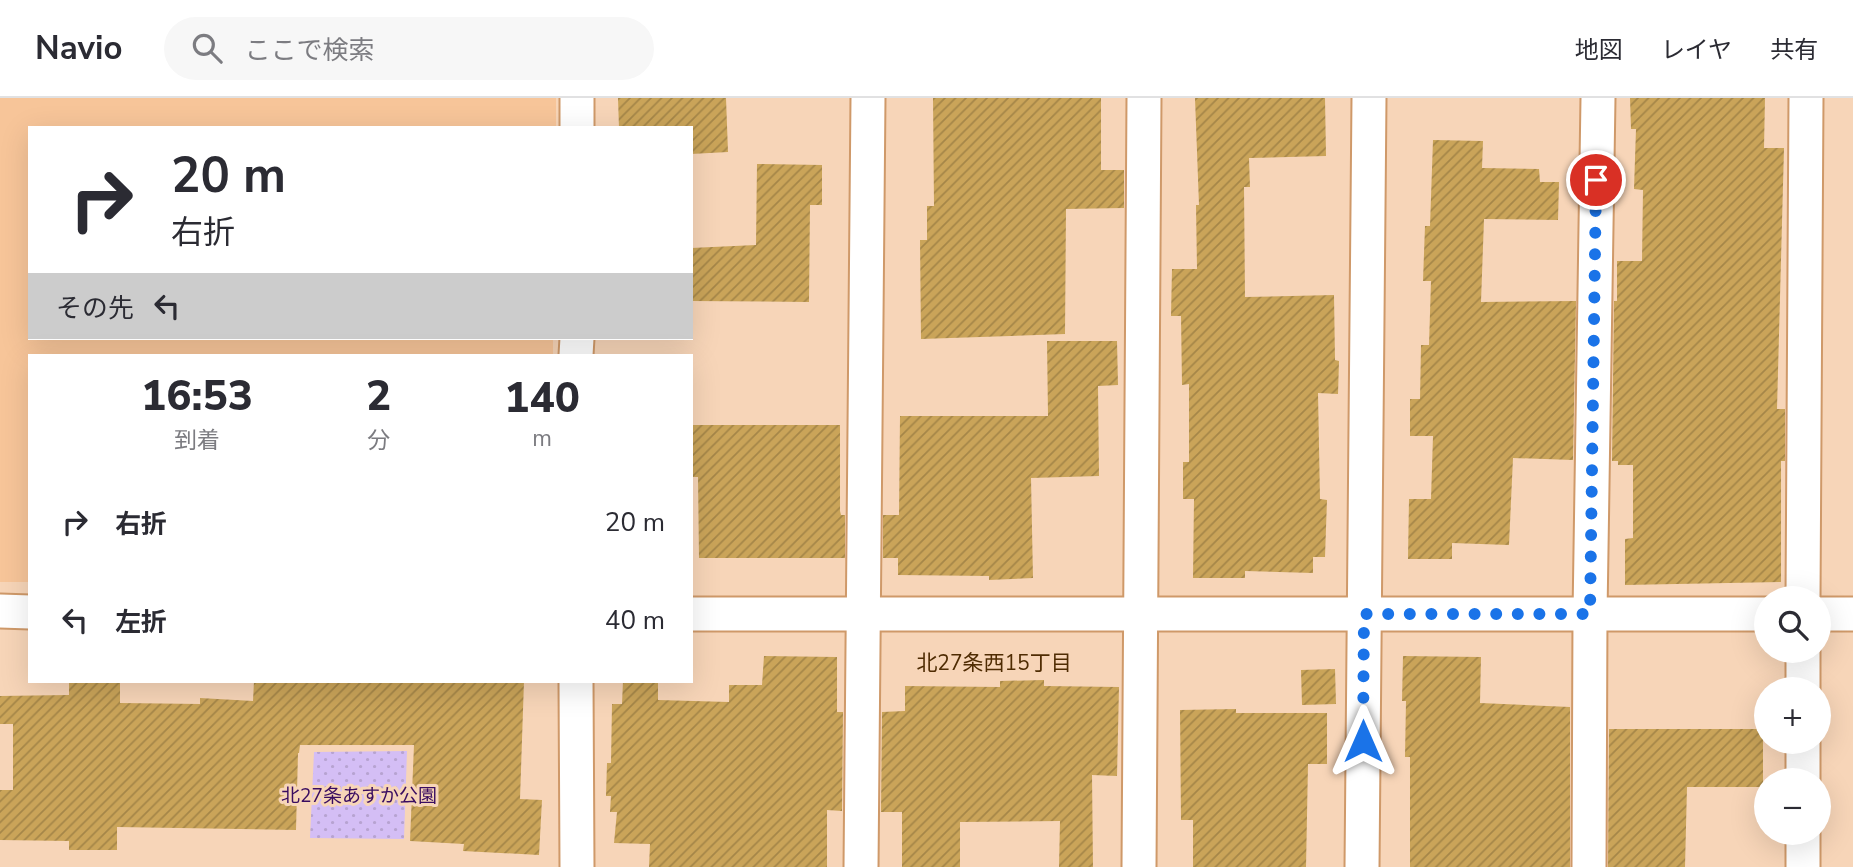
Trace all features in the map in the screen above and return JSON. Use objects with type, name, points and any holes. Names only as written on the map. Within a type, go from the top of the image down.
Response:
[{"type":"street","points":[[577,126],[578,98]]},
{"type":"street","points":[[861,867],[868,98]]},
{"type":"street","points":[[1139,867],[1144,98]]},
{"type":"street","points":[[1362,867],[1369,98]]},
{"type":"street","points":[[1589,867],[1598,98]]},
{"type":"street","points":[[1804,586],[1807,98]]},
{"type":"street","points":[[0,611],[28,612]]},
{"type":"street","points":[[693,614],[1754,614]]},
{"type":"street","points":[[1831,614],[1853,614]]},
{"type":"street","points":[[576,683],[577,867]]},
{"type":"street","points":[[1803,845],[1803,867]]},
{"type":"shaded area","points":[[0,98],[556,98],[556,126],[28,126],[28,340],[553,340],[553,354],[28,354],[28,582],[0,582]]},
{"type":"green space","name":"北27条あすか公園","points":[[407,751],[404,839],[310,838],[314,752]]},
{"type":"building","points":[[618,98],[726,98],[728,152],[693,154],[693,126],[619,126]]},
{"type":"building","points":[[933,98],[1101,98],[1101,170],[1124,170],[1124,208],[1066,209],[1065,334],[921,339],[920,240],[927,240],[927,206],[934,206]]},
{"type":"building","points":[[1195,98],[1325,98],[1326,156],[1249,158],[1250,187],[1244,187],[1245,297],[1334,295],[1335,360],[1339,361],[1338,394],[1318,393],[1320,499],[1327,500],[1325,557],[1313,557],[1313,573],[1245,571],[1245,578],[1193,578],[1194,499],[1183,499],[1183,462],[1189,462],[1189,384],[1182,385],[1181,316],[1171,316],[1172,269],[1197,269],[1196,205],[1199,205]]},
{"type":"building","points":[[1630,98],[1765,98],[1764,148],[1784,148],[1777,409],[1785,409],[1785,461],[1781,461],[1781,582],[1625,585],[1625,539],[1633,538],[1633,465],[1618,465],[1618,461],[1612,461],[1617,261],[1642,261],[1643,190],[1634,189],[1636,129],[1631,129]]},
{"type":"building","points":[[1433,140],[1483,141],[1482,168],[1539,169],[1540,182],[1559,182],[1558,220],[1484,219],[1481,302],[1576,301],[1573,460],[1513,458],[1509,545],[1452,543],[1452,559],[1408,559],[1409,499],[1431,499],[1433,436],[1410,436],[1410,399],[1420,399],[1421,345],[1429,345],[1431,281],[1423,281],[1425,226],[1430,226]]},
{"type":"building","points":[[757,164],[822,165],[822,205],[810,205],[809,302],[693,301],[693,248],[756,245]]},
{"type":"building","points":[[1047,341],[1117,341],[1118,385],[1098,386],[1099,476],[1031,478],[1033,578],[989,580],[989,576],[898,575],[898,558],[883,558],[883,515],[899,515],[900,416],[1048,416]]},
{"type":"building","points":[[693,425],[840,425],[840,511],[841,515],[845,515],[845,558],[699,558],[698,477],[693,477]]},
{"type":"building","points":[[764,656],[837,657],[837,712],[843,712],[842,811],[827,810],[827,867],[649,867],[650,844],[614,843],[617,812],[610,812],[611,796],[606,796],[607,763],[611,763],[612,704],[622,704],[623,683],[658,683],[658,700],[729,702],[729,685],[762,685]]},
{"type":"building","points":[[1403,656],[1481,657],[1480,703],[1570,707],[1570,867],[1410,867],[1410,757],[1405,757],[1406,701],[1402,701]]},
{"type":"building","points":[[1335,669],[1336,704],[1302,705],[1301,670]]},
{"type":"building","points":[[1044,680],[1044,686],[1119,687],[1117,776],[1092,775],[1093,867],[1059,867],[1060,821],[960,822],[960,867],[902,867],[902,812],[881,812],[882,712],[905,711],[905,686],[1000,687],[1000,681]]},
{"type":"building","points":[[69,683],[120,683],[120,703],[200,704],[200,698],[253,701],[254,683],[524,683],[520,799],[542,800],[539,855],[463,851],[464,844],[410,841],[414,745],[300,745],[296,830],[117,827],[117,850],[69,850],[69,841],[0,840],[0,790],[13,790],[13,724],[0,724],[0,696],[69,695]]},
{"type":"building","points":[[1236,709],[1236,713],[1327,713],[1327,764],[1308,764],[1306,867],[1193,867],[1193,820],[1181,820],[1180,710]]},
{"type":"building","points":[[1609,729],[1754,729],[1754,754],[1763,754],[1763,768],[1754,768],[1754,787],[1687,787],[1685,867],[1608,867]]},
{"type":"district","name":"北27条西15丁目","points":[[994,663]]},
{"type":"route","points":[[1363,741],[1364,614],[1590,614],[1596,180]]}]
